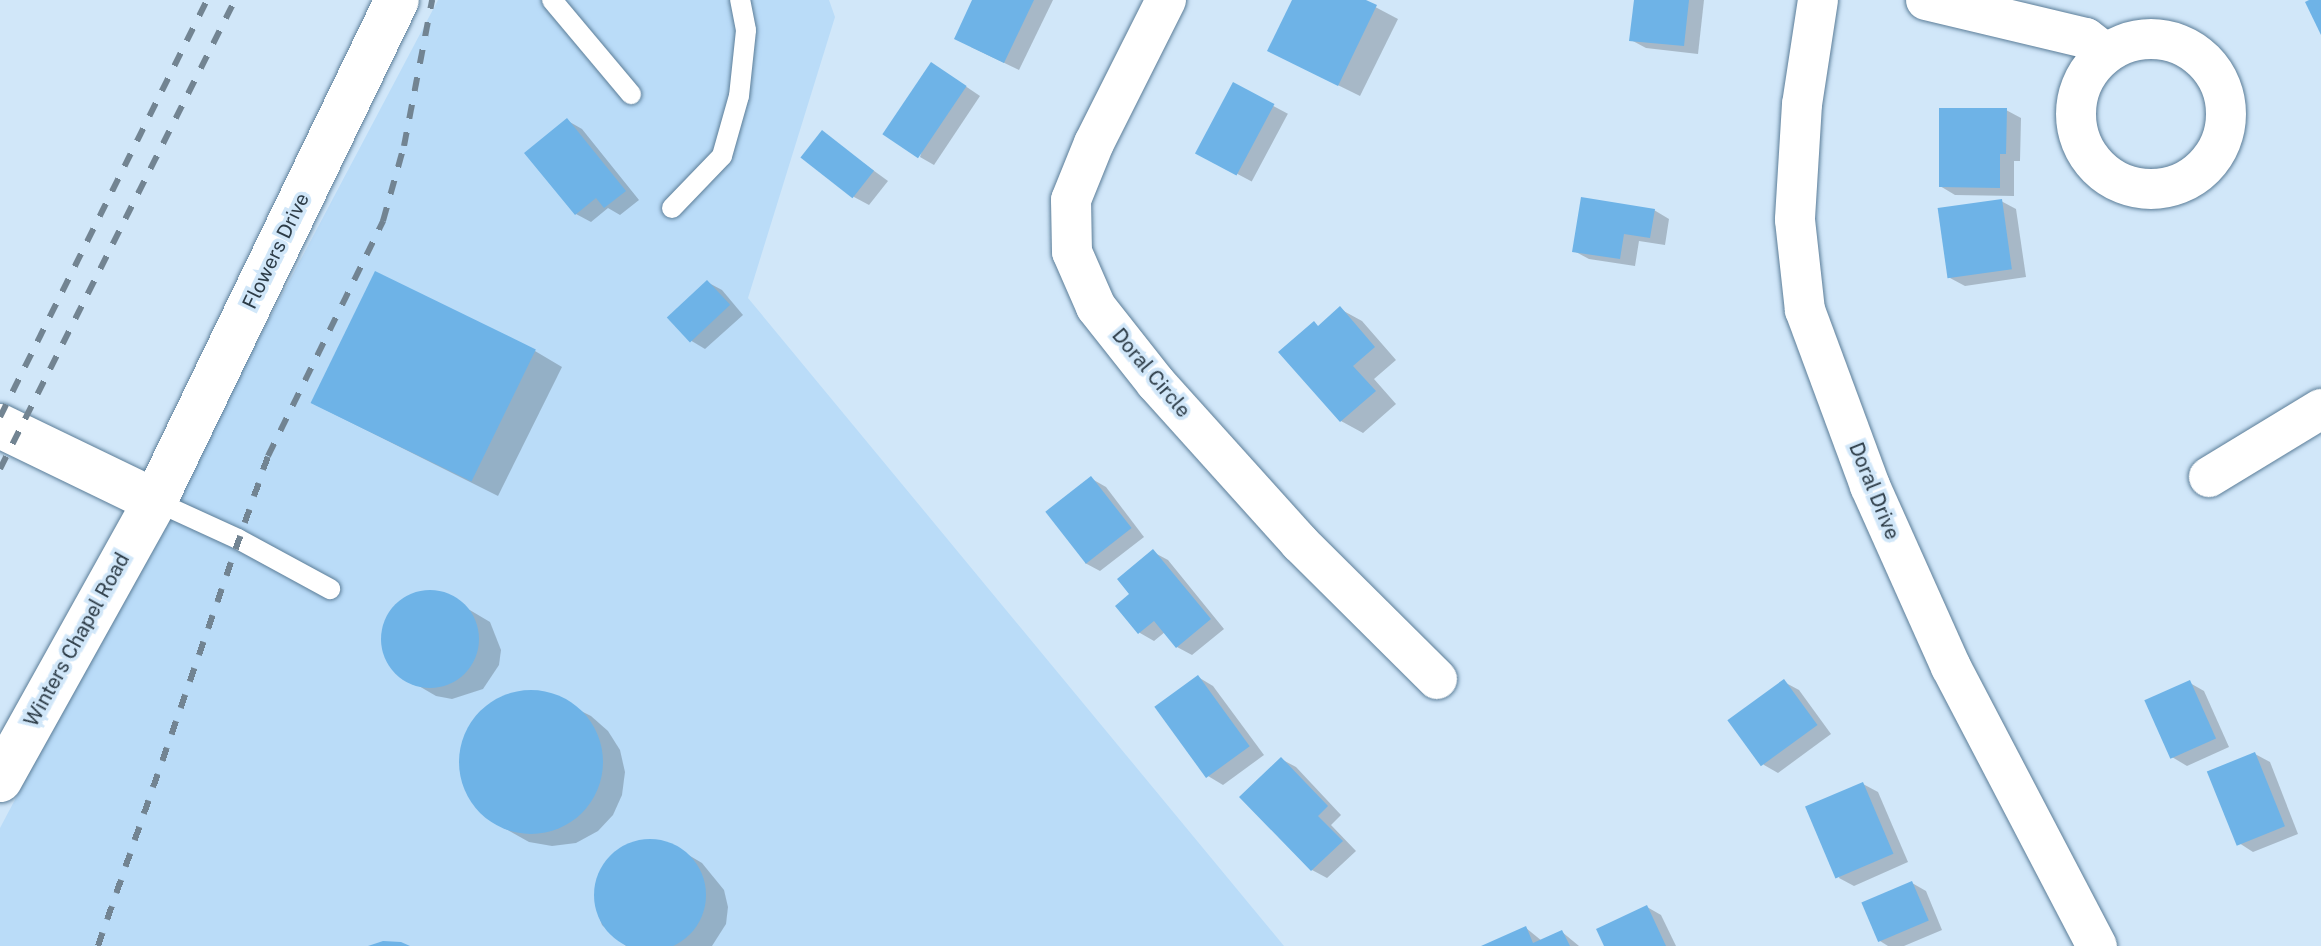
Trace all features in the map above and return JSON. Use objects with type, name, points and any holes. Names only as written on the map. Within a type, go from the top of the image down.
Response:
[{"type":"street","name":"Flowers Drive","points":[[155,501],[397,0]]},
{"type":"street","name":"Doral Circle","points":[[1166,0],[1094,143],[1071,200],[1072,252],[1096,307],[1156,383],[1300,543],[1437,679]]},
{"type":"street","name":"Doral Drive","points":[[1818,0],[1802,104],[1795,220],[1805,310],[1870,486],[1951,667],[2097,946]]},
{"type":"street","points":[[1926,0],[2086,38],[2105,53]]},
{"type":"street","points":[[2209,477],[2321,409]]},
{"type":"street","points":[[0,426],[155,501]]},
{"type":"street","name":"Winters Chapel Road","points":[[0,780],[155,501]]},
{"type":"lane","points":[[552,0],[631,94]]},
{"type":"lane","points":[[672,208],[722,156],[739,96],[746,30],[740,0]]},
{"type":"lane","points":[[155,501],[238,539],[330,589]]},
{"type":"shaded area","points":[[438,0],[829,0],[835,17],[748,298],[1284,946],[0,946],[0,828]]},
{"type":"building","points":[[972,0],[1034,0],[1004,63],[954,39]]},
{"type":"building","points":[[1292,0],[1366,0],[1377,5],[1338,86],[1267,51]]},
{"type":"building","points":[[1634,0],[1689,0],[1684,46],[1629,41]]},
{"type":"building","points":[[2321,0],[2321,35],[2305,2]]},
{"type":"building","points":[[931,62],[967,86],[918,158],[882,134]]},
{"type":"building","points":[[1233,82],[1274,104],[1236,176],[1195,154]]},
{"type":"building","points":[[1939,108],[2007,108],[2006,154],[2000,154],[2000,188],[1939,187]]},
{"type":"building","points":[[567,118],[626,191],[604,208],[596,198],[575,215],[524,153]]},
{"type":"building","points":[[822,130],[874,171],[852,198],[800,158]]},
{"type":"building","points":[[1581,197],[1655,209],[1650,238],[1624,234],[1620,259],[1572,252]]},
{"type":"building","points":[[2002,199],[2012,269],[1948,278],[1938,208]]},
{"type":"building","points":[[375,271],[536,349],[471,482],[311,403]]},
{"type":"building","points":[[707,280],[730,305],[690,342],[667,318]]},
{"type":"building","points":[[1340,306],[1375,347],[1353,366],[1376,391],[1340,422],[1278,352],[1314,321],[1318,326]]},
{"type":"building","points":[[1091,476],[1132,528],[1086,564],[1045,512]]},
{"type":"building","points":[[1153,549],[1211,619],[1176,648],[1154,621],[1138,634],[1115,606],[1129,594],[1117,579]]},
{"type":"building","points":[[430,590],[449,594],[465,604],[475,620],[479,639],[475,658],[465,674],[449,684],[430,688],[411,684],[395,674],[385,658],[381,639],[385,620],[395,604],[411,594]]},
{"type":"building","points":[[1198,675],[1250,746],[1206,778],[1154,707]]},
{"type":"building","points":[[1784,679],[1818,725],[1761,766],[1727,720]]},
{"type":"building","points":[[2190,680],[2216,738],[2170,759],[2144,700]]},
{"type":"building","points":[[531,690],[559,695],[582,711],[598,734],[603,762],[598,790],[582,813],[559,829],[531,834],[503,829],[480,813],[464,790],[459,762],[464,734],[480,711],[503,695]]},
{"type":"building","points":[[2255,752],[2285,826],[2237,846],[2207,771]]},
{"type":"building","points":[[1281,757],[1328,806],[1318,816],[1343,841],[1311,871],[1239,797]]},
{"type":"building","points":[[1863,782],[1893,854],[1835,878],[1805,807]]},
{"type":"building","points":[[650,839],[671,844],[689,856],[701,874],[706,895],[701,916],[689,934],[671,946],[650,951],[629,946],[611,934],[599,916],[594,895],[599,874],[611,856],[629,844]]},
{"type":"building","points":[[1912,881],[1929,921],[1878,942],[1861,902]]},
{"type":"building","points":[[1647,905],[1666,946],[1604,946],[1596,929]]},
{"type":"building","points":[[1526,926],[1533,943],[1562,930],[1570,946],[1481,946]]},
{"type":"building","points":[[383,941],[401,942],[410,946],[368,946]]},
{"type":"railway","points":[[0,417],[207,0]]},
{"type":"railway","points":[[0,469],[235,0]]},
{"type":"railway","points":[[98,946],[268,456],[383,221],[404,146],[432,0]]}]
